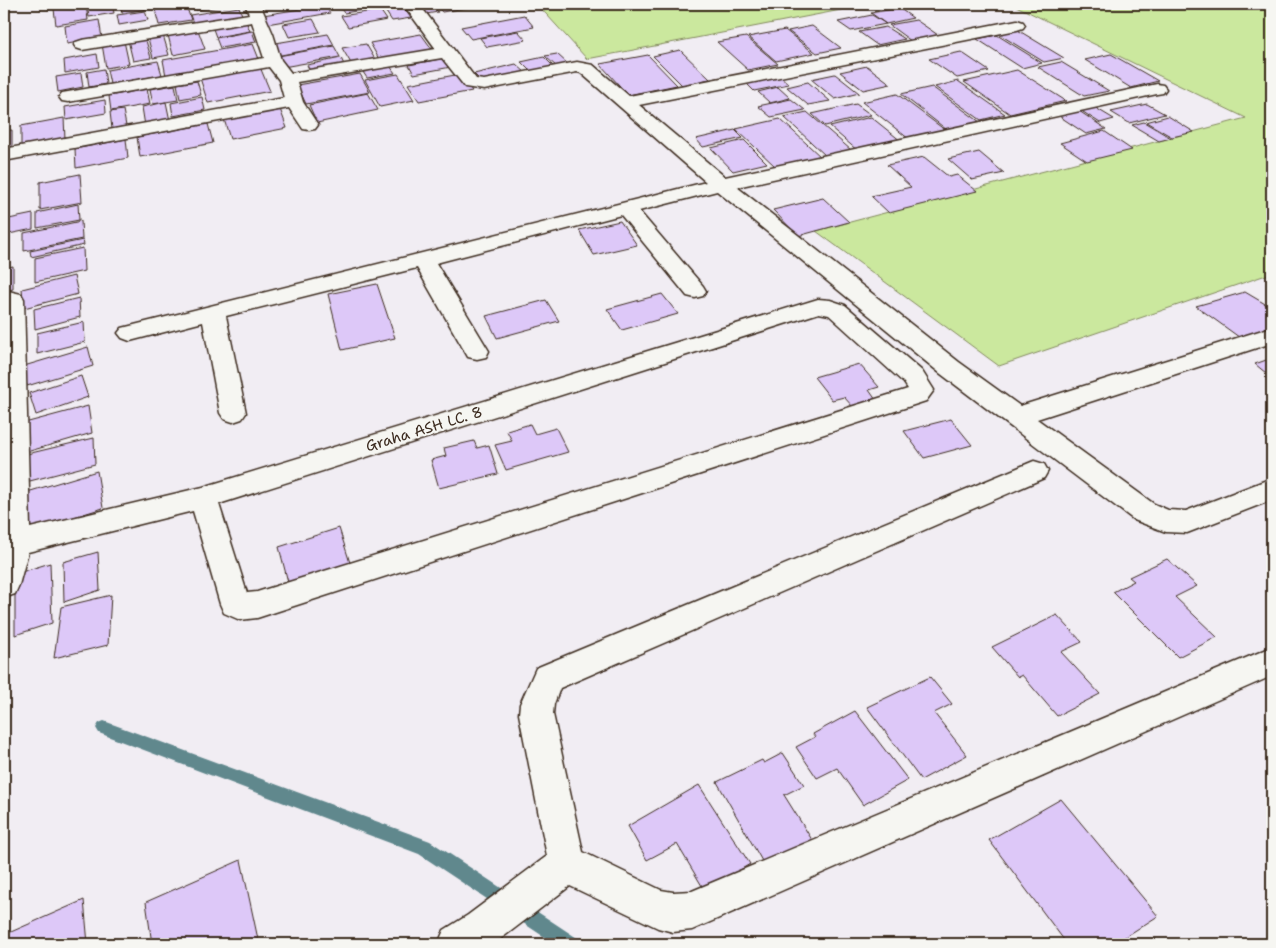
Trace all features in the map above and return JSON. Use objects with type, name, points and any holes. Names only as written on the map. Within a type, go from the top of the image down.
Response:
[{"type":"street","points":[[411,4],[466,79],[472,83],[484,84],[582,68],[721,184],[950,368],[1144,512],[1166,521],[1187,522],[1272,489]]},
{"type":"street","points":[[82,45],[255,10],[273,61],[287,79],[294,102],[309,125]]},
{"type":"street","points":[[625,102],[1017,24]]},
{"type":"street","points":[[287,79],[447,52]]},
{"type":"street","points":[[68,97],[273,61]]},
{"type":"street","points":[[130,333],[721,184],[1157,89]]},
{"type":"street","points":[[4,154],[294,102]]},
{"type":"street","points":[[626,208],[695,291]]},
{"type":"street","points":[[422,258],[477,350]]},
{"type":"street","points":[[4,297],[13,299],[10,545],[4,585]]},
{"type":"street","name":"Graha ASH LC. 8","points":[[10,545],[43,535],[203,498],[818,306],[837,310],[913,377],[921,390],[917,395],[257,605],[240,607],[235,604],[203,498]]},
{"type":"street","points":[[213,311],[233,413]]},
{"type":"street","points":[[1016,417],[1272,335]]},
{"type":"street","points":[[567,864],[536,714],[537,704],[548,678],[1034,471]]},
{"type":"street","points":[[567,864],[658,909],[673,912],[692,910],[1272,661]]},
{"type":"street","points":[[480,935],[535,888],[567,864]]},
{"type":"green space","points":[[537,4],[872,4],[587,59]]},
{"type":"green space","points":[[1012,4],[1272,4],[1272,273],[999,366],[816,231],[1246,118]]},
{"type":"building","points":[[86,4],[88,20],[56,25],[54,9]]},
{"type":"building","points":[[87,4],[112,4],[114,13],[89,17]]},
{"type":"building","points":[[120,4],[147,4],[148,9],[122,13]]},
{"type":"building","points":[[150,4],[183,4],[151,9]]},
{"type":"building","points":[[194,4],[233,4],[233,5],[196,10]]},
{"type":"building","points":[[385,4],[386,6],[344,13],[339,6]]},
{"type":"building","points":[[432,4],[438,12],[420,15],[413,5]]},
{"type":"building","points":[[435,4],[475,4],[477,6],[442,12]]},
{"type":"building","points":[[186,5],[191,20],[159,25],[155,10]]},
{"type":"building","points":[[325,5],[330,13],[267,24],[263,15]]},
{"type":"building","points":[[402,6],[411,18],[392,21],[384,9]]},
{"type":"building","points":[[239,7],[242,15],[193,23],[190,15]]},
{"type":"building","points":[[899,8],[913,18],[886,24],[871,13]]},
{"type":"building","points":[[380,10],[387,20],[348,27],[341,16]]},
{"type":"building","points":[[145,11],[148,20],[119,25],[117,15]]},
{"type":"building","points":[[524,15],[534,27],[471,39],[461,27]]},
{"type":"building","points":[[872,15],[886,24],[851,31],[838,22]]},
{"type":"building","points":[[313,19],[320,32],[289,37],[283,24]]},
{"type":"building","points":[[99,20],[102,38],[67,44],[65,26]]},
{"type":"building","points":[[916,20],[938,35],[911,41],[889,25]]},
{"type":"building","points":[[246,21],[250,31],[216,37],[212,26]]},
{"type":"building","points":[[812,26],[841,48],[817,53],[788,31]]},
{"type":"building","points":[[886,27],[905,39],[877,45],[859,32]]},
{"type":"building","points":[[1016,29],[1064,58],[1044,62],[997,33]]},
{"type":"building","points":[[198,30],[205,49],[173,55],[168,35]]},
{"type":"building","points":[[785,30],[814,53],[776,61],[748,37]]},
{"type":"building","points":[[252,31],[256,42],[220,48],[216,38]]},
{"type":"building","points":[[518,31],[526,40],[487,47],[480,38]]},
{"type":"building","points":[[328,34],[334,45],[276,56],[270,44]]},
{"type":"building","points":[[421,34],[432,49],[379,59],[370,43]]},
{"type":"building","points":[[163,35],[169,55],[153,58],[148,38]]},
{"type":"building","points":[[997,35],[1042,63],[1022,68],[977,39]]},
{"type":"building","points":[[145,37],[151,58],[133,61],[128,40]]},
{"type":"building","points":[[746,37],[778,64],[748,70],[717,42]]},
{"type":"building","points":[[124,41],[129,64],[106,68],[102,44]]},
{"type":"building","points":[[253,44],[259,59],[166,76],[163,60]]},
{"type":"building","points":[[366,44],[376,61],[352,65],[342,48]]},
{"type":"building","points":[[334,46],[340,57],[283,67],[278,56]]},
{"type":"building","points":[[680,50],[710,79],[682,85],[653,56]]},
{"type":"building","points":[[961,52],[989,71],[957,78],[929,59]]},
{"type":"building","points":[[97,54],[99,67],[65,73],[64,60]]},
{"type":"building","points":[[557,54],[569,65],[558,68],[545,56]]},
{"type":"building","points":[[1111,54],[1158,81],[1131,88],[1085,60]]},
{"type":"building","points":[[648,55],[677,85],[628,95],[600,64]]},
{"type":"building","points":[[544,57],[554,67],[531,72],[521,62]]},
{"type":"building","points":[[341,58],[345,67],[311,73],[307,65]]},
{"type":"building","points":[[445,58],[451,67],[414,74],[409,65]]},
{"type":"building","points":[[158,61],[162,75],[110,84],[107,70]]},
{"type":"building","points":[[1061,62],[1109,91],[1084,96],[1038,67]]},
{"type":"building","points":[[516,64],[526,73],[483,83],[474,74]]},
{"type":"building","points":[[390,66],[395,73],[367,78],[363,72]]},
{"type":"building","points":[[867,66],[891,84],[863,90],[840,72]]},
{"type":"building","points":[[260,67],[270,91],[208,103],[200,78]]},
{"type":"building","points":[[104,69],[106,84],[89,87],[87,72]]},
{"type":"building","points":[[1017,70],[1066,101],[1010,114],[964,82]]},
{"type":"building","points":[[81,73],[83,87],[58,92],[56,77]]},
{"type":"building","points":[[360,74],[370,92],[306,104],[297,85]]},
{"type":"building","points":[[398,74],[414,100],[380,107],[365,80]]},
{"type":"building","points":[[460,74],[472,91],[419,101],[408,84]]},
{"type":"building","points":[[835,74],[859,93],[835,99],[811,79]]},
{"type":"building","points":[[779,75],[789,84],[754,91],[745,82]]},
{"type":"building","points":[[197,81],[201,95],[180,99],[177,84]]},
{"type":"building","points":[[958,81],[1005,114],[981,120],[935,87]]},
{"type":"building","points":[[808,82],[830,101],[808,105],[787,87]]},
{"type":"building","points":[[175,85],[178,100],[153,104],[150,89]]},
{"type":"building","points":[[778,87],[790,98],[770,103],[758,92]]},
{"type":"building","points":[[932,87],[980,122],[947,130],[901,94]]},
{"type":"building","points":[[147,89],[150,104],[111,111],[109,96]]},
{"type":"building","points":[[368,93],[378,110],[317,123],[309,105]]},
{"type":"building","points":[[897,94],[945,130],[909,139],[862,102]]},
{"type":"building","points":[[202,97],[205,110],[173,116],[171,103]]},
{"type":"building","points":[[791,99],[805,110],[771,117],[758,106]]},
{"type":"building","points":[[105,100],[106,113],[66,120],[65,107]]},
{"type":"building","points":[[166,102],[170,121],[145,126],[142,107]]},
{"type":"building","points":[[856,104],[871,115],[825,126],[812,114]]},
{"type":"building","points":[[1147,104],[1165,114],[1129,123],[1111,112]]},
{"type":"building","points":[[1094,107],[1114,119],[1100,123],[1080,110]]},
{"type":"building","points":[[280,109],[287,128],[230,139],[224,119]]},
{"type":"building","points":[[1076,109],[1106,129],[1086,134],[1056,114]]},
{"type":"building","points":[[123,110],[126,126],[112,129],[110,112]]},
{"type":"building","points":[[807,112],[851,150],[826,156],[784,117]]},
{"type":"building","points":[[1168,116],[1194,132],[1172,137],[1146,122]]},
{"type":"building","points":[[871,117],[901,141],[858,151],[830,127]]},
{"type":"building","points":[[64,118],[65,139],[21,147],[21,126]]},
{"type":"building","points":[[780,119],[821,157],[776,167],[736,129]]},
{"type":"building","points":[[1144,122],[1171,138],[1159,141],[1132,125]]},
{"type":"building","points":[[208,124],[213,143],[140,157],[137,137]]},
{"type":"building","points":[[12,130],[12,151],[4,152],[4,131]]},
{"type":"building","points":[[735,130],[743,138],[703,147],[696,139]]},
{"type":"building","points":[[1104,131],[1132,150],[1087,161],[1060,143]]},
{"type":"building","points":[[126,139],[128,158],[76,168],[75,149]]},
{"type":"building","points":[[744,140],[767,163],[733,171],[711,148]]},
{"type":"building","points":[[979,152],[1004,173],[972,180],[948,159]]},
{"type":"building","points":[[924,157],[949,177],[957,175],[977,191],[889,213],[871,196],[911,187],[887,165]]},
{"type":"building","points":[[80,174],[82,202],[40,210],[40,182]]},
{"type":"building","points":[[823,198],[849,222],[798,236],[773,210]]},
{"type":"building","points":[[78,204],[79,220],[37,228],[37,213]]},
{"type":"building","points":[[33,214],[33,229],[4,235],[4,220]]},
{"type":"building","points":[[81,221],[82,239],[24,251],[24,233]]},
{"type":"building","points":[[620,221],[637,245],[594,255],[579,230]]},
{"type":"building","points":[[83,240],[84,245],[31,257],[30,251]]},
{"type":"building","points":[[83,248],[84,271],[35,282],[35,258]]},
{"type":"building","points":[[13,266],[13,289],[4,291],[4,268]]},
{"type":"building","points":[[74,276],[78,294],[24,308],[22,289]]},
{"type":"building","points":[[377,284],[395,338],[342,350],[328,294]]},
{"type":"building","points":[[1245,292],[1272,308],[1272,329],[1243,340],[1196,306]]},
{"type":"building","points":[[662,294],[678,314],[622,330],[607,309]]},
{"type":"building","points":[[79,298],[80,317],[35,329],[34,309]]},
{"type":"building","points":[[546,300],[559,321],[497,338],[486,316]]},
{"type":"building","points":[[84,322],[85,342],[37,354],[37,333]]},
{"type":"building","points":[[88,347],[93,366],[27,386],[24,366]]},
{"type":"building","points":[[1272,358],[1272,378],[1255,364]]},
{"type":"building","points":[[859,364],[879,387],[869,390],[876,400],[853,407],[844,397],[832,400],[814,377]]},
{"type":"building","points":[[81,376],[88,397],[36,415],[29,393]]},
{"type":"building","points":[[88,406],[92,433],[23,453],[21,424]]},
{"type":"building","points":[[951,419],[972,445],[924,458],[904,431]]},
{"type":"building","points":[[530,424],[535,434],[556,428],[568,452],[506,470],[495,445],[512,441],[507,431]]},
{"type":"building","points":[[94,438],[95,464],[26,482],[27,454]]},
{"type":"building","points":[[474,441],[477,448],[489,445],[498,474],[439,488],[431,460],[446,456],[444,448]]},
{"type":"building","points":[[97,471],[103,508],[26,532],[24,493]]},
{"type":"building","points":[[339,528],[351,566],[289,586],[279,547]]},
{"type":"building","points":[[98,552],[100,590],[64,602],[63,562]]},
{"type":"building","points":[[1167,559],[1197,586],[1175,597],[1217,637],[1178,657],[1113,592],[1134,581],[1129,577]]},
{"type":"building","points":[[50,563],[52,623],[15,635],[15,574]]},
{"type":"building","points":[[111,595],[108,645],[54,658],[61,607]]},
{"type":"building","points":[[1057,615],[1082,642],[1061,652],[1100,694],[1057,716],[1022,675],[1018,677],[992,647]]},
{"type":"building","points":[[930,677],[952,704],[934,713],[967,755],[921,780],[867,707]]},
{"type":"building","points":[[855,711],[908,780],[863,805],[837,768],[817,778],[796,747],[815,737],[813,734]]},
{"type":"building","points":[[783,753],[804,785],[784,795],[814,843],[766,868],[717,782],[762,760],[764,763]]},
{"type":"building","points":[[699,785],[750,864],[705,891],[677,844],[647,860],[628,826]]},
{"type":"building","points":[[1061,799],[1158,916],[1114,944],[1067,944],[989,840]]},
{"type":"building","points":[[241,860],[259,944],[152,944],[146,902]]},
{"type":"building","points":[[84,900],[88,944],[4,944],[4,935]]},
{"type":"waterway","points":[[104,728],[424,847],[571,944]]}]
